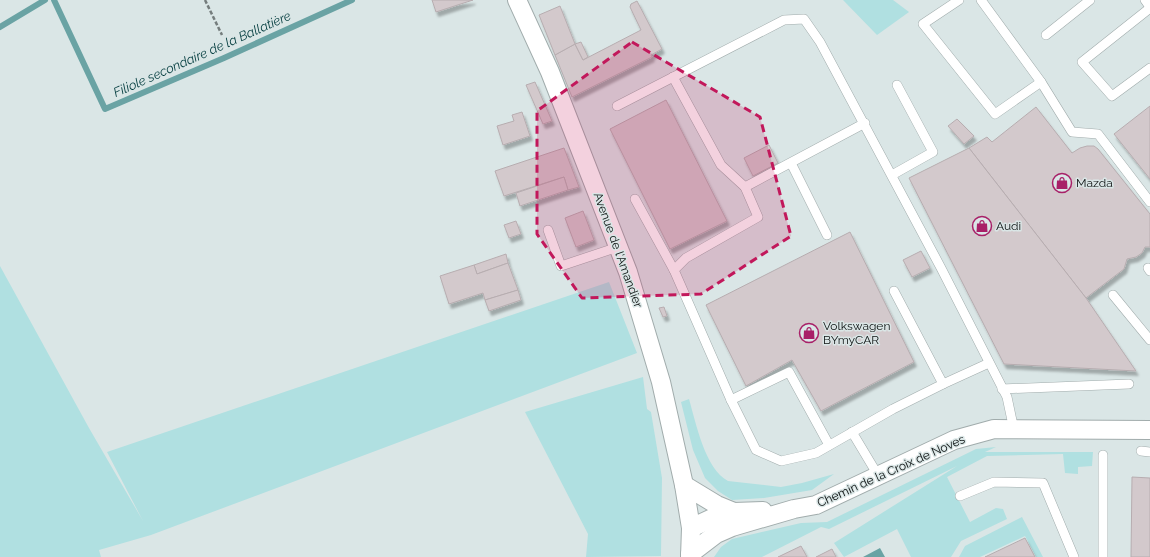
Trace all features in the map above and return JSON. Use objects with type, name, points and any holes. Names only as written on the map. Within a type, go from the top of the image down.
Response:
[{"type":"street","name":"Avenue de l'Amandier","points":[[517,0],[550,72],[628,272],[661,382],[684,485],[691,528],[690,556]]},
{"type":"street","name":"Chemin de la Croix de Noves","points":[[690,556],[716,534],[732,527],[794,509],[816,505],[954,440],[994,429],[1150,430]]},
{"type":"street","points":[[684,485],[716,505],[734,512]]},
{"type":"street","points":[[691,528],[721,514],[794,509]]},
{"type":"lane","points":[[959,0],[923,24],[995,114],[1041,82]]},
{"type":"lane","points":[[981,0],[1041,82],[1072,132],[1098,134],[1150,202]]},
{"type":"lane","points":[[1046,35],[1090,0]]},
{"type":"lane","points":[[1145,0],[1150,7],[1082,62],[1112,96],[1150,68]]},
{"type":"lane","points":[[617,106],[784,20],[804,19],[820,42],[865,123],[1007,397],[1014,430]]},
{"type":"lane","points":[[673,77],[720,165],[745,187],[758,217],[686,258],[674,270]]},
{"type":"lane","points":[[892,175],[933,152],[897,85]]},
{"type":"lane","points":[[745,187],[865,123]]},
{"type":"lane","points":[[791,163],[827,235]]},
{"type":"lane","points":[[635,199],[674,270],[731,400],[756,450],[781,461],[816,453],[893,409],[989,363]]},
{"type":"lane","points":[[548,230],[562,266],[618,247]]},
{"type":"lane","points":[[894,291],[943,384]]},
{"type":"lane","points":[[1113,295],[1150,340]]},
{"type":"lane","points":[[731,400],[789,372],[829,445]]},
{"type":"lane","points":[[1002,389],[1129,384]]},
{"type":"lane","points":[[852,432],[879,476]]},
{"type":"lane","points":[[1103,455],[1103,557]]},
{"type":"lane","points":[[960,496],[994,482],[1044,483],[1074,557]]},
{"type":"path","points":[[205,0],[222,35]]},
{"type":"highlighted area","points":[[632,42],[760,117],[791,236],[701,294],[582,298],[537,234],[537,111]]},
{"type":"shaded area","points":[[843,0],[893,0],[909,12],[877,35]]},
{"type":"shaded area","points":[[0,266],[89,428],[143,521],[107,452],[609,282],[637,353],[151,535],[99,550],[101,557],[0,557]]},
{"type":"shaded area","points":[[643,377],[647,409],[651,412],[662,478],[661,556],[586,557],[588,534],[525,412]]},
{"type":"shaded area","points":[[689,399],[698,432],[707,456],[720,475],[728,481],[781,487],[834,474],[812,490],[764,498],[732,500],[718,491],[705,478],[693,450],[681,402]]},
{"type":"shaded area","points":[[996,447],[985,452],[1093,452],[1092,466],[1078,467],[1078,474],[1065,473],[1063,454],[987,456],[947,477],[970,522],[996,508],[1003,509],[1007,519],[961,541],[951,557],[911,557],[897,529],[844,557],[834,543],[957,466],[829,529],[821,527],[762,557],[714,557],[721,547],[732,539],[801,523],[827,522],[976,449]]},
{"type":"shaded area","points":[[1022,517],[1043,557],[1036,557],[1025,536],[980,557],[959,557],[965,546]]},
{"type":"shaded area","points":[[880,548],[885,557],[863,557]]},
{"type":"building","points":[[432,0],[473,0],[436,12]]},
{"type":"building","points":[[637,1],[662,49],[651,55],[652,57],[572,97],[555,55],[575,44],[583,60],[641,30],[630,7],[631,4]]},
{"type":"building","points":[[560,6],[575,44],[555,55],[539,15]]},
{"type":"building","points":[[581,42],[588,57],[583,60],[575,44]]},
{"type":"building","points":[[535,82],[552,121],[543,124],[526,85]]},
{"type":"building","points":[[666,100],[727,221],[670,249],[610,129]]},
{"type":"building","points":[[1150,106],[1150,179],[1114,134]]},
{"type":"building","name":"Mazda","points":[[1036,107],[1072,153],[1087,146],[1094,146],[1098,149],[1150,214],[1150,247],[1145,247],[1142,253],[1136,257],[1127,259],[1124,269],[1086,298],[969,148],[987,137],[992,142]]},
{"type":"building","points":[[522,112],[530,136],[503,145],[497,126],[514,121],[512,115]]},
{"type":"building","points":[[957,119],[974,136],[964,144],[948,126]]},
{"type":"building","points":[[769,145],[778,163],[753,176],[744,158]]},
{"type":"building","points":[[564,148],[579,187],[568,190],[564,177],[504,196],[495,171]]},
{"type":"building","name":"Audi","points":[[969,148],[1086,298],[1136,371],[1004,364],[909,178]]},
{"type":"building","points":[[564,177],[568,190],[520,206],[516,193]]},
{"type":"building","points":[[583,211],[594,240],[576,247],[565,218]]},
{"type":"building","points":[[516,221],[521,234],[509,238],[504,225]]},
{"type":"building","name":"Volkswagen BYmyCAR","points":[[850,232],[914,362],[821,411],[792,360],[746,386],[706,305]]},
{"type":"building","points":[[921,251],[930,268],[912,277],[903,260]]},
{"type":"building","points":[[506,254],[508,263],[477,274],[474,265]]},
{"type":"building","points":[[508,263],[518,290],[485,300],[483,293],[449,304],[440,276],[474,265],[477,274]]},
{"type":"building","points":[[518,290],[521,300],[489,311],[485,300]]},
{"type":"building","points":[[664,307],[667,316],[663,317],[659,308]]},
{"type":"building","points":[[1132,477],[1150,478],[1150,557],[1131,557]]},
{"type":"building","points":[[1025,538],[1035,557],[985,557]]},
{"type":"building","points":[[801,546],[807,557],[778,557]]},
{"type":"building","points":[[832,549],[836,557],[816,557]]},
{"type":"waterway","name":"Filiole secondaire de la Ballatière","points":[[0,27],[45,0]]},
{"type":"waterway","name":"Filiole secondaire de la Ballatière","points":[[54,0],[105,109],[224,58],[352,0]]},
{"type":"place","name":"Mazda","points":[[1062,183]]},
{"type":"place","name":"Audi","points":[[982,226]]},
{"type":"place","name":"Volkswagen BYmyCAR","points":[[809,333]]}]
